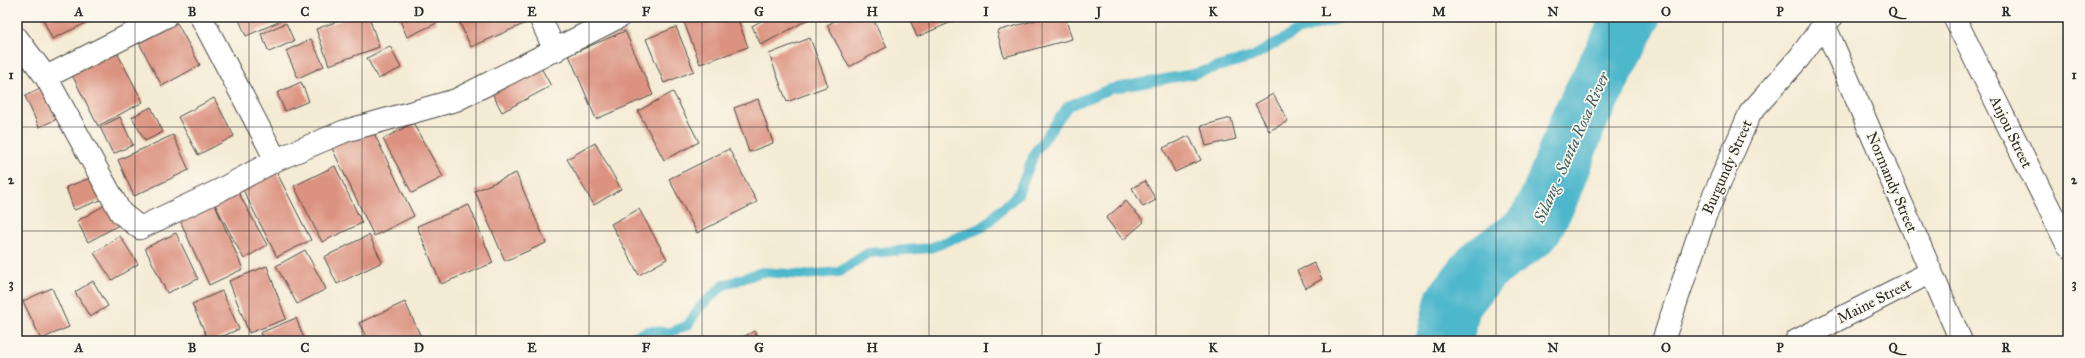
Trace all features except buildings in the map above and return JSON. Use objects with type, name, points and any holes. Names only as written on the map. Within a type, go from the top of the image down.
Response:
[{"type":"street","points":[[46,77],[165,17]]},
{"type":"street","points":[[201,17],[276,160]]},
{"type":"street","points":[[540,17],[555,51]]},
{"type":"street","points":[[17,38],[46,77],[121,213],[140,228],[220,190],[276,160],[345,131],[456,100],[555,51],[619,17]]},
{"type":"street","name":"Anjou Street","points":[[1954,17],[2068,246]]},
{"type":"street","name":"Normandy Street","points":[[1828,20],[1931,272],[1961,341]]},
{"type":"street","name":"Burgundy Street","points":[[1663,341],[1705,216],[1750,114],[1799,58],[1828,20]]},
{"type":"street","name":"Maine Street","points":[[1796,341],[1931,272]]},
{"type":"waterway","points":[[623,341],[648,331],[671,332],[688,325],[700,307],[724,285],[762,272],[805,275],[839,272],[868,253],[930,248],[983,227],[1018,194],[1035,152],[1068,106],[1110,89],[1193,74],[1252,57],[1297,31],[1345,17]]},
{"type":"waterway","name":"Silang - Santa Rosa River","points":[[1444,341],[1453,303],[1481,267],[1533,229],[1550,196],[1579,120],[1632,17]]}]
